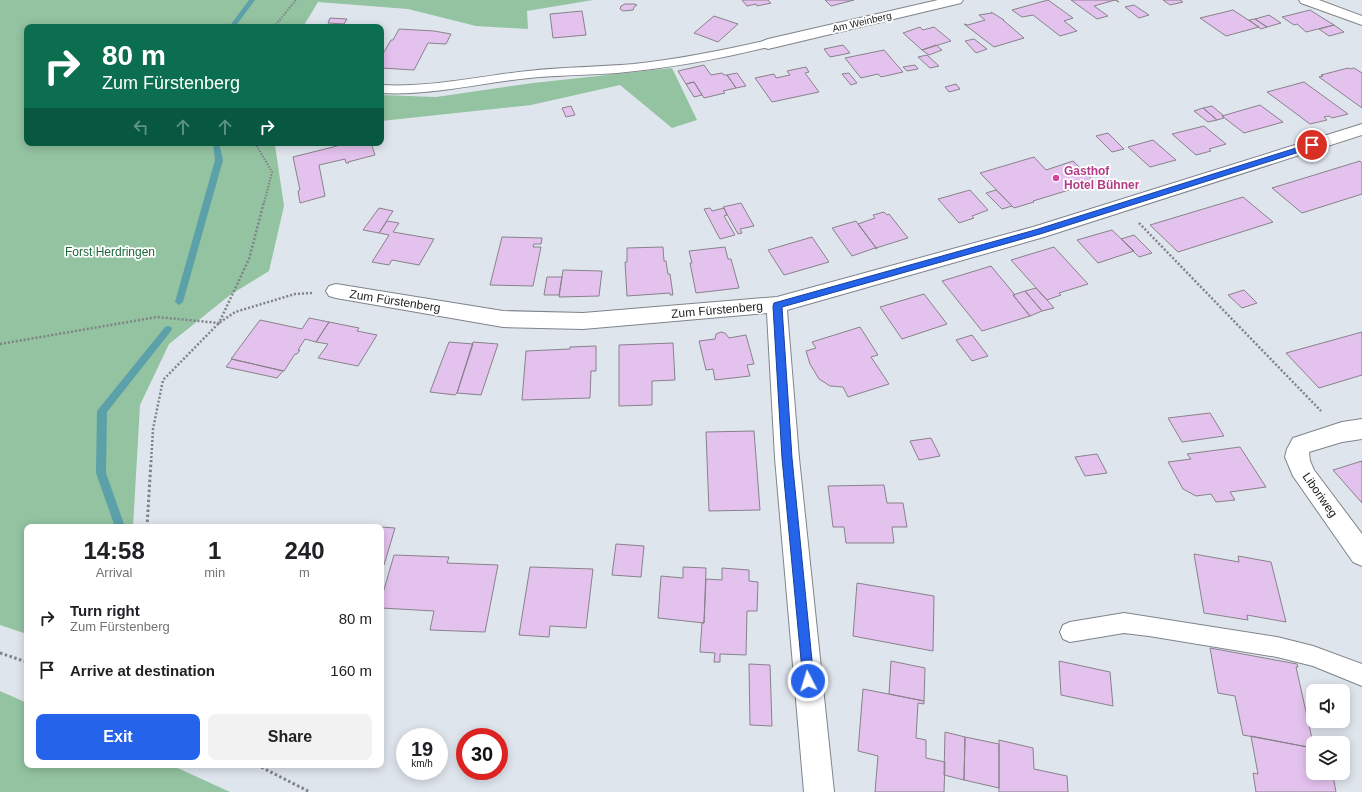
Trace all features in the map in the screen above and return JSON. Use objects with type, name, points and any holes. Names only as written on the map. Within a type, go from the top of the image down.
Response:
[{"type":"street","name":"Am Weinberg","points":[[768,44],[956,0]]},
{"type":"street","points":[[1306,0],[1362,21]]},
{"type":"street","name":"Zum Fürstenberg","points":[[336,291],[511,319],[583,321],[777,306],[1037,232],[1362,130]]},
{"type":"street","points":[[777,306],[787,458],[819,792]]},
{"type":"street","name":"Liboriweg","points":[[1352,430],[1301,445],[1298,449],[1297,455],[1299,464],[1306,476],[1362,554]]},
{"type":"lane","points":[[384,89],[437,88],[517,76],[678,63],[768,44]]},
{"type":"lane","points":[[1070,632],[1124,624],[1149,626],[1277,647],[1312,656],[1362,675]]},
{"type":"path","points":[[276,24],[296,0]]},
{"type":"path","points":[[219,323],[249,259],[272,172],[257,146]]},
{"type":"path","points":[[1122,206],[1352,430]]},
{"type":"path","points":[[147,524],[153,429],[163,380],[219,323],[235,312],[294,294],[336,291]]},
{"type":"path","points":[[0,344],[157,317],[219,323]]},
{"type":"path","points":[[0,653],[24,661]]},
{"type":"path","points":[[263,768],[310,792]]},
{"type":"green space","name":"Forst Herdringen","points":[[0,0],[593,0],[527,11],[528,29],[476,26],[408,9],[318,2],[305,24],[24,24],[24,146],[275,146],[284,206],[269,271],[230,295],[169,344],[140,405],[133,524],[24,524],[24,633],[0,625]]},
{"type":"green space","points":[[672,68],[697,120],[672,128],[620,85],[531,105],[384,121],[384,95],[436,97],[533,83]]},
{"type":"green space","points":[[0,691],[24,702],[24,768],[178,768],[230,792],[0,792]]},
{"type":"building","points":[[742,0],[768,0],[771,3],[757,6],[756,4],[747,6]]},
{"type":"building","points":[[825,0],[854,0],[831,6]]},
{"type":"building","points":[[1048,0],[1073,18],[1064,21],[1077,31],[1060,36],[1033,15],[1022,17],[1012,10]]},
{"type":"building","points":[[1071,0],[1115,0],[1094,6],[1108,16],[1097,19]]},
{"type":"building","points":[[1163,0],[1180,0],[1183,2],[1170,5]]},
{"type":"building","points":[[625,4],[637,5],[633,10],[623,11],[620,9],[621,6]]},
{"type":"building","points":[[1134,5],[1149,15],[1139,18],[1125,7]]},
{"type":"building","points":[[1233,10],[1259,27],[1226,36],[1200,18]]},
{"type":"building","points":[[1310,10],[1334,25],[1306,32],[1297,24],[1294,25],[1282,17]]},
{"type":"building","points":[[582,11],[586,35],[553,38],[550,14]]},
{"type":"building","points":[[991,12],[1004,20],[1024,38],[994,47],[964,24],[968,25],[985,20],[979,15],[992,13]]},
{"type":"building","points":[[1269,15],[1281,23],[1267,27],[1255,19]]},
{"type":"building","points":[[714,16],[738,24],[718,42],[694,33]]},
{"type":"building","points":[[330,18],[347,19],[344,24],[328,23]]},
{"type":"building","points":[[1255,19],[1267,27],[1261,29],[1249,20]]},
{"type":"building","points":[[1334,25],[1344,32],[1329,36],[1319,29]]},
{"type":"building","points":[[920,27],[923,30],[934,27],[951,41],[922,50],[903,33]]},
{"type":"building","points":[[399,29],[434,31],[451,34],[446,44],[428,43],[414,70],[384,68],[384,52],[391,40],[393,40]]},
{"type":"building","points":[[974,39],[987,49],[976,53],[965,41]]},
{"type":"building","points":[[843,45],[850,53],[830,57],[824,49]]},
{"type":"building","points":[[936,45],[942,50],[929,55],[922,50]]},
{"type":"building","points":[[884,50],[903,72],[881,77],[878,74],[861,78],[845,58]]},
{"type":"building","points":[[927,55],[939,66],[930,68],[918,57]]},
{"type":"building","points":[[704,65],[711,75],[722,73],[727,75],[736,88],[723,91],[725,93],[704,98],[694,82],[686,84],[678,71]]},
{"type":"building","points":[[915,65],[918,69],[907,71],[903,67]]},
{"type":"building","points":[[806,67],[809,72],[805,73],[819,92],[772,102],[755,78],[774,74],[776,78],[790,75],[787,71]]},
{"type":"building","points":[[1348,68],[1354,68],[1362,73],[1362,108],[1319,77],[1323,76],[1321,75]]},
{"type":"building","points":[[737,73],[746,86],[736,88],[727,75]]},
{"type":"building","points":[[849,73],[857,83],[851,85],[842,74]]},
{"type":"building","points":[[694,82],[702,95],[694,97],[686,84]]},
{"type":"building","points":[[1304,82],[1348,114],[1332,118],[1329,116],[1324,117],[1327,120],[1310,124],[1267,92]]},
{"type":"building","points":[[956,84],[960,89],[949,92],[945,87]]},
{"type":"building","points":[[1260,105],[1283,122],[1244,133],[1222,116]]},
{"type":"building","points":[[571,106],[575,115],[566,117],[562,108]]},
{"type":"building","points":[[1212,106],[1224,116],[1222,116],[1224,118],[1217,120],[1203,108]]},
{"type":"building","points":[[1203,108],[1217,120],[1208,122],[1194,111]]},
{"type":"building","points":[[1204,126],[1226,144],[1209,149],[1211,151],[1196,155],[1172,134]]},
{"type":"building","points":[[1108,133],[1124,149],[1112,152],[1096,136]]},
{"type":"building","points":[[1153,140],[1176,160],[1150,167],[1128,147]]},
{"type":"building","points":[[337,146],[372,146],[375,155],[348,162],[349,163],[346,163],[345,159],[319,165],[325,196],[300,203],[298,191],[300,190],[293,157]]},
{"type":"building","points":[[1034,157],[1046,170],[1073,161],[1095,182],[1014,208],[980,173]]},
{"type":"building","points":[[1360,161],[1362,163],[1362,194],[1302,213],[1272,188]]},
{"type":"building","points":[[970,190],[988,210],[972,216],[974,218],[959,223],[938,199]]},
{"type":"building","points":[[996,190],[1012,206],[1002,209],[986,193]]},
{"type":"building","points":[[1243,197],[1273,222],[1178,252],[1150,225]]},
{"type":"building","points":[[741,203],[754,226],[740,229],[742,233],[738,234],[723,207]]},
{"type":"building","points":[[379,208],[393,211],[379,233],[363,230]]},
{"type":"building","points":[[710,208],[712,211],[724,208],[727,215],[724,216],[735,235],[720,239],[704,209]]},
{"type":"building","points":[[884,212],[887,215],[889,214],[908,238],[876,248],[858,224],[875,218],[873,215]]},
{"type":"building","points":[[387,221],[399,223],[393,232],[434,239],[419,265],[392,260],[389,265],[372,262],[389,235],[379,233]]},
{"type":"building","points":[[856,221],[877,249],[875,248],[852,256],[832,228]]},
{"type":"building","points":[[1112,230],[1134,251],[1098,263],[1077,240]]},
{"type":"building","points":[[1134,235],[1152,253],[1139,257],[1121,239]]},
{"type":"building","points":[[502,237],[542,238],[541,244],[534,244],[533,247],[541,247],[533,286],[490,285]]},
{"type":"building","points":[[812,237],[829,262],[784,275],[768,250]]},
{"type":"building","points":[[663,247],[664,261],[666,261],[668,274],[670,274],[673,295],[670,295],[670,293],[627,296],[625,262],[627,262],[627,248]]},
{"type":"building","points":[[725,247],[728,259],[731,259],[739,288],[696,293],[689,251]]},
{"type":"building","points":[[1054,247],[1088,284],[1059,293],[1061,295],[1047,300],[1011,260]]},
{"type":"building","points":[[991,266],[1030,316],[982,331],[942,281]]},
{"type":"building","points":[[563,270],[602,271],[599,296],[559,297]]},
{"type":"building","points":[[547,277],[562,277],[559,295],[544,295]]},
{"type":"building","points":[[1036,288],[1054,308],[1042,311],[1025,291]]},
{"type":"building","points":[[1244,290],[1257,303],[1242,308],[1228,295]]},
{"type":"building","points":[[1025,291],[1042,311],[1030,316],[1013,295]]},
{"type":"building","points":[[924,294],[947,324],[902,339],[880,307]]},
{"type":"building","points":[[309,318],[329,322],[316,342],[305,339],[298,350],[300,350],[297,354],[295,354],[284,371],[231,359],[260,320],[302,329]]},
{"type":"building","points":[[329,322],[359,328],[357,331],[377,335],[358,366],[318,358],[328,344],[316,342]]},
{"type":"building","points":[[860,327],[878,355],[871,357],[889,384],[848,397],[843,387],[830,386],[819,379],[810,364],[806,351],[816,348],[812,342]]},
{"type":"building","points":[[721,332],[725,333],[729,338],[746,335],[754,364],[747,365],[750,376],[715,380],[713,369],[706,370],[699,341],[715,339],[716,334]]},
{"type":"building","points":[[1362,332],[1362,375],[1319,388],[1286,353]]},
{"type":"building","points":[[972,335],[988,356],[972,361],[956,340]]},
{"type":"building","points":[[449,342],[473,344],[457,393],[455,395],[430,392]]},
{"type":"building","points":[[473,342],[498,344],[481,395],[457,393]]},
{"type":"building","points":[[673,343],[675,380],[652,381],[652,405],[619,406],[619,345]]},
{"type":"building","points":[[596,346],[596,371],[591,371],[590,398],[522,400],[526,351]]},
{"type":"building","points":[[232,359],[283,371],[277,378],[226,367]]},
{"type":"building","points":[[1210,413],[1224,436],[1182,442],[1168,418]]},
{"type":"building","points":[[754,431],[760,510],[709,511],[706,432]]},
{"type":"building","points":[[931,438],[940,456],[919,460],[910,441]]},
{"type":"building","points":[[1240,447],[1266,487],[1230,492],[1235,500],[1216,502],[1211,494],[1196,496],[1183,489],[1168,462],[1191,459],[1187,454]]},
{"type":"building","points":[[1097,454],[1107,473],[1085,476],[1075,457]]},
{"type":"building","points":[[1362,461],[1362,503],[1333,470]]},
{"type":"building","points":[[884,485],[887,503],[903,503],[907,527],[892,527],[894,543],[846,543],[844,527],[833,527],[828,486]]},
{"type":"building","points":[[384,527],[395,528],[384,565]]},
{"type":"building","points":[[616,544],[644,546],[641,577],[612,575]]},
{"type":"building","points":[[1194,554],[1239,562],[1238,556],[1271,562],[1286,622],[1247,615],[1248,620],[1204,613]]},
{"type":"building","points":[[394,555],[449,557],[447,563],[498,565],[485,632],[430,630],[434,611],[384,608],[384,590]]},
{"type":"building","points":[[530,567],[593,569],[586,628],[550,626],[549,637],[519,635]]},
{"type":"building","points":[[683,567],[706,568],[704,623],[658,618],[661,576],[683,578]]},
{"type":"building","points":[[722,568],[749,570],[749,581],[758,582],[757,611],[747,611],[746,655],[720,654],[720,662],[714,662],[715,653],[700,652],[702,623],[704,623],[706,579],[722,580]]},
{"type":"building","points":[[857,583],[934,596],[933,651],[853,636]]},
{"type":"building","points":[[1210,648],[1297,664],[1298,667],[1296,667],[1306,712],[1306,728],[1310,728],[1311,736],[1306,736],[1306,747],[1243,735],[1235,696],[1218,693]]},
{"type":"building","points":[[891,661],[925,668],[924,701],[889,694]]},
{"type":"building","points":[[1059,661],[1110,672],[1113,706],[1061,695]]},
{"type":"building","points":[[749,664],[770,665],[772,726],[750,725]]},
{"type":"building","points":[[863,689],[924,701],[924,704],[918,703],[916,738],[926,740],[926,758],[945,762],[944,792],[875,792],[878,756],[858,751]]},
{"type":"building","points":[[945,732],[965,737],[964,780],[944,775]]},
{"type":"building","points":[[1251,736],[1306,747],[1306,780],[1334,780],[1336,792],[1256,792],[1253,773],[1258,774]]},
{"type":"building","points":[[965,737],[999,744],[999,788],[964,780]]},
{"type":"building","points":[[999,740],[1033,748],[1034,769],[1067,776],[1068,792],[999,792]]},
{"type":"waterway","points":[[234,24],[252,0]]},
{"type":"waterway","points":[[179,302],[219,160],[217,146]]},
{"type":"waterway","points":[[119,524],[101,473],[102,411],[168,329]]},
{"type":"place","name":"Gasthof Hotel Bühner","points":[[1056,178]]},
{"type":"route","points":[[808,681],[787,458],[777,306],[1037,232],[1312,145]]}]
